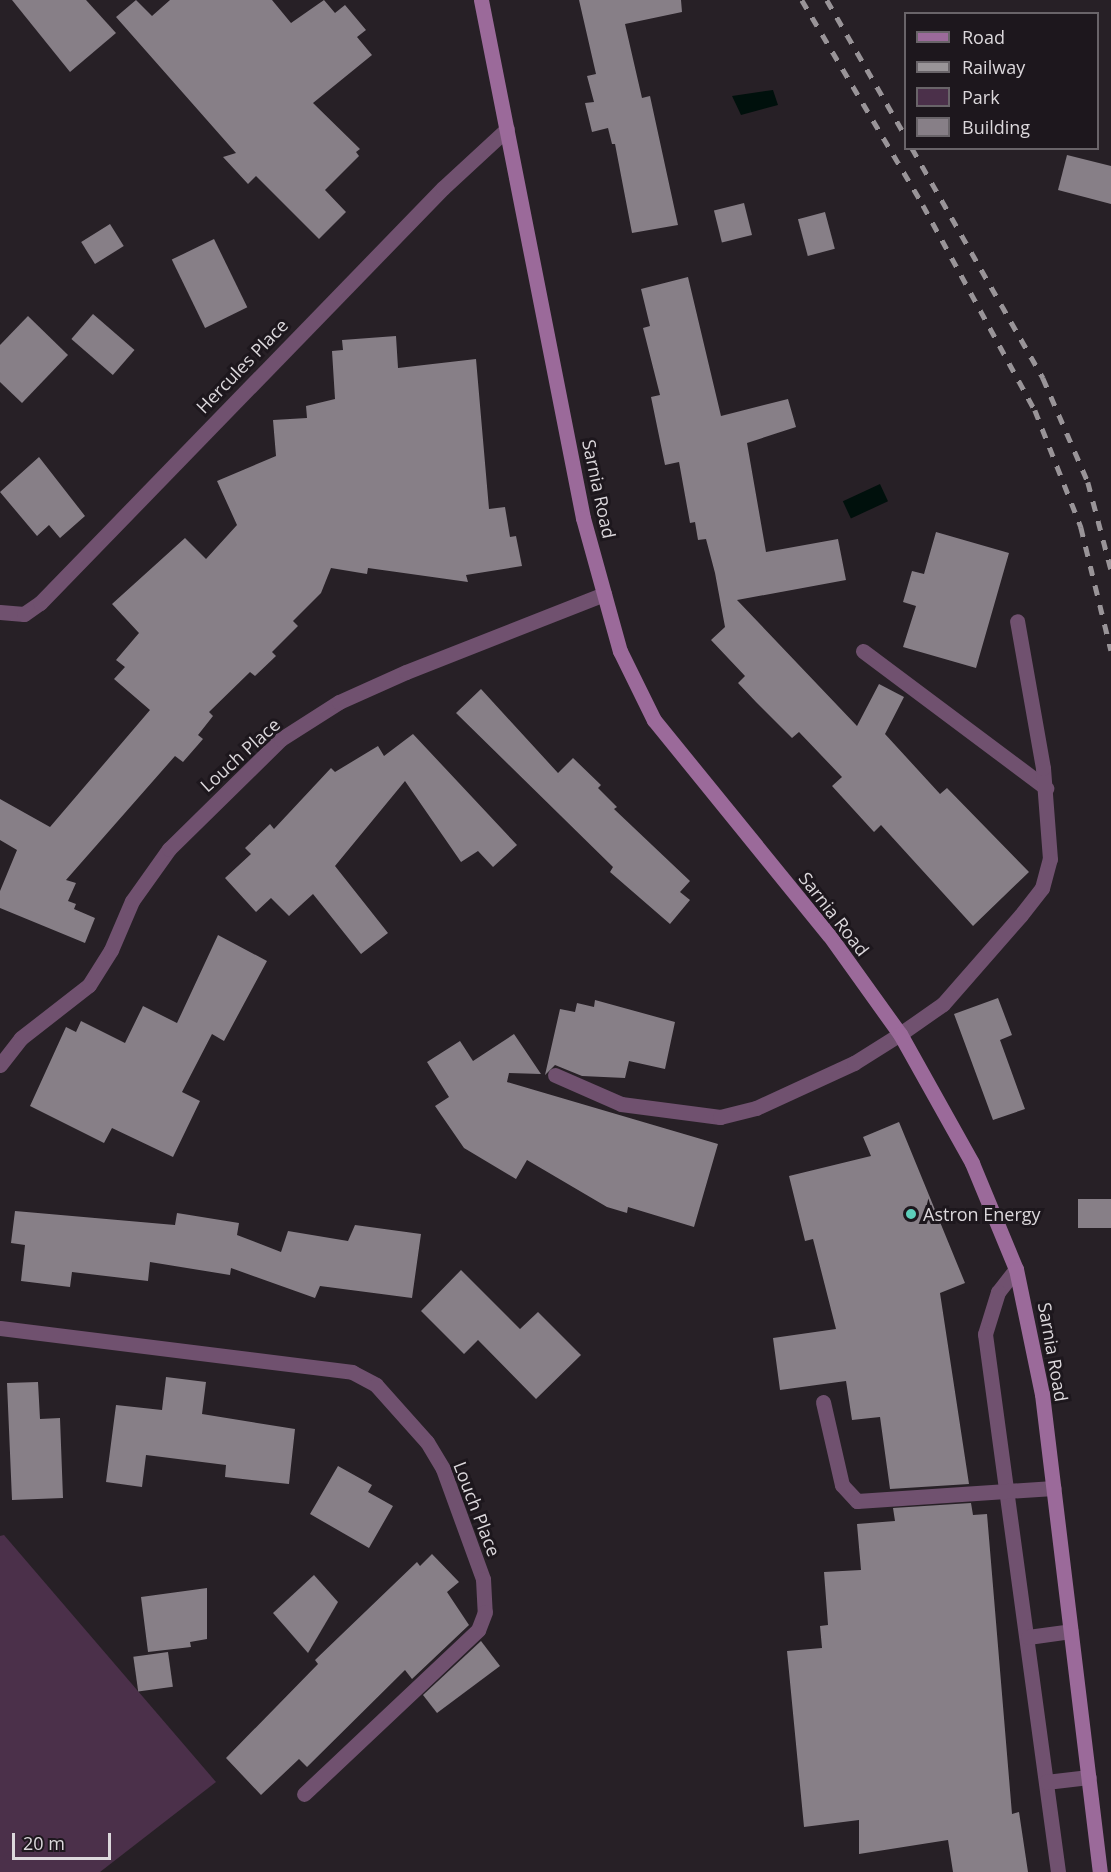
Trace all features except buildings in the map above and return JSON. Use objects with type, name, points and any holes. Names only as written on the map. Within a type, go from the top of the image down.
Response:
[{"type":"main road","name":"Sarnia Road","points":[[481,0],[583,518],[620,651],[654,720],[829,935],[900,1034],[972,1163],[1016,1269],[1042,1394],[1100,1872]]},
{"type":"street","name":"Hercules Place","points":[[0,612],[24,614],[40,603],[443,188],[507,129]]},
{"type":"street","name":"Louch Place","points":[[0,1065],[21,1038],[89,985],[111,950],[132,901],[169,849],[281,739],[339,702],[396,676],[603,594]]},
{"type":"street","points":[[555,1075],[621,1104],[720,1117],[756,1108],[854,1063],[943,1004],[1042,888],[1050,859],[1046,788],[1017,621]]},
{"type":"street","points":[[863,651],[1046,788]]},
{"type":"street","points":[[1016,1269],[987,1314],[985,1334],[1009,1493],[1058,1872]]},
{"type":"street","name":"Louch Place","points":[[0,1328],[352,1372],[376,1385],[427,1442],[443,1469],[483,1580],[485,1611],[478,1630],[304,1794]]},
{"type":"street","points":[[823,1402],[842,1485],[857,1501],[1009,1493],[1054,1488]]},
{"type":"street","points":[[1028,1637],[1071,1631]]},
{"type":"street","points":[[1046,1782],[1089,1777]]},
{"type":"green space","points":[[4,1535],[216,1782],[100,1872],[0,1872],[0,1536]]},
{"type":"shaded area","points":[[773,90],[778,105],[741,115],[732,96]]},
{"type":"shaded area","points":[[880,484],[888,501],[851,519],[843,501]]},
{"type":"railway","points":[[802,0],[923,205],[1035,410],[1081,527],[1111,650]]},
{"type":"railway","points":[[827,0],[904,134]]},
{"type":"railway","points":[[913,150],[1043,378],[1088,482],[1111,569]]},
{"type":"place","name":"Astron Energy","points":[[911,1214]]}]
